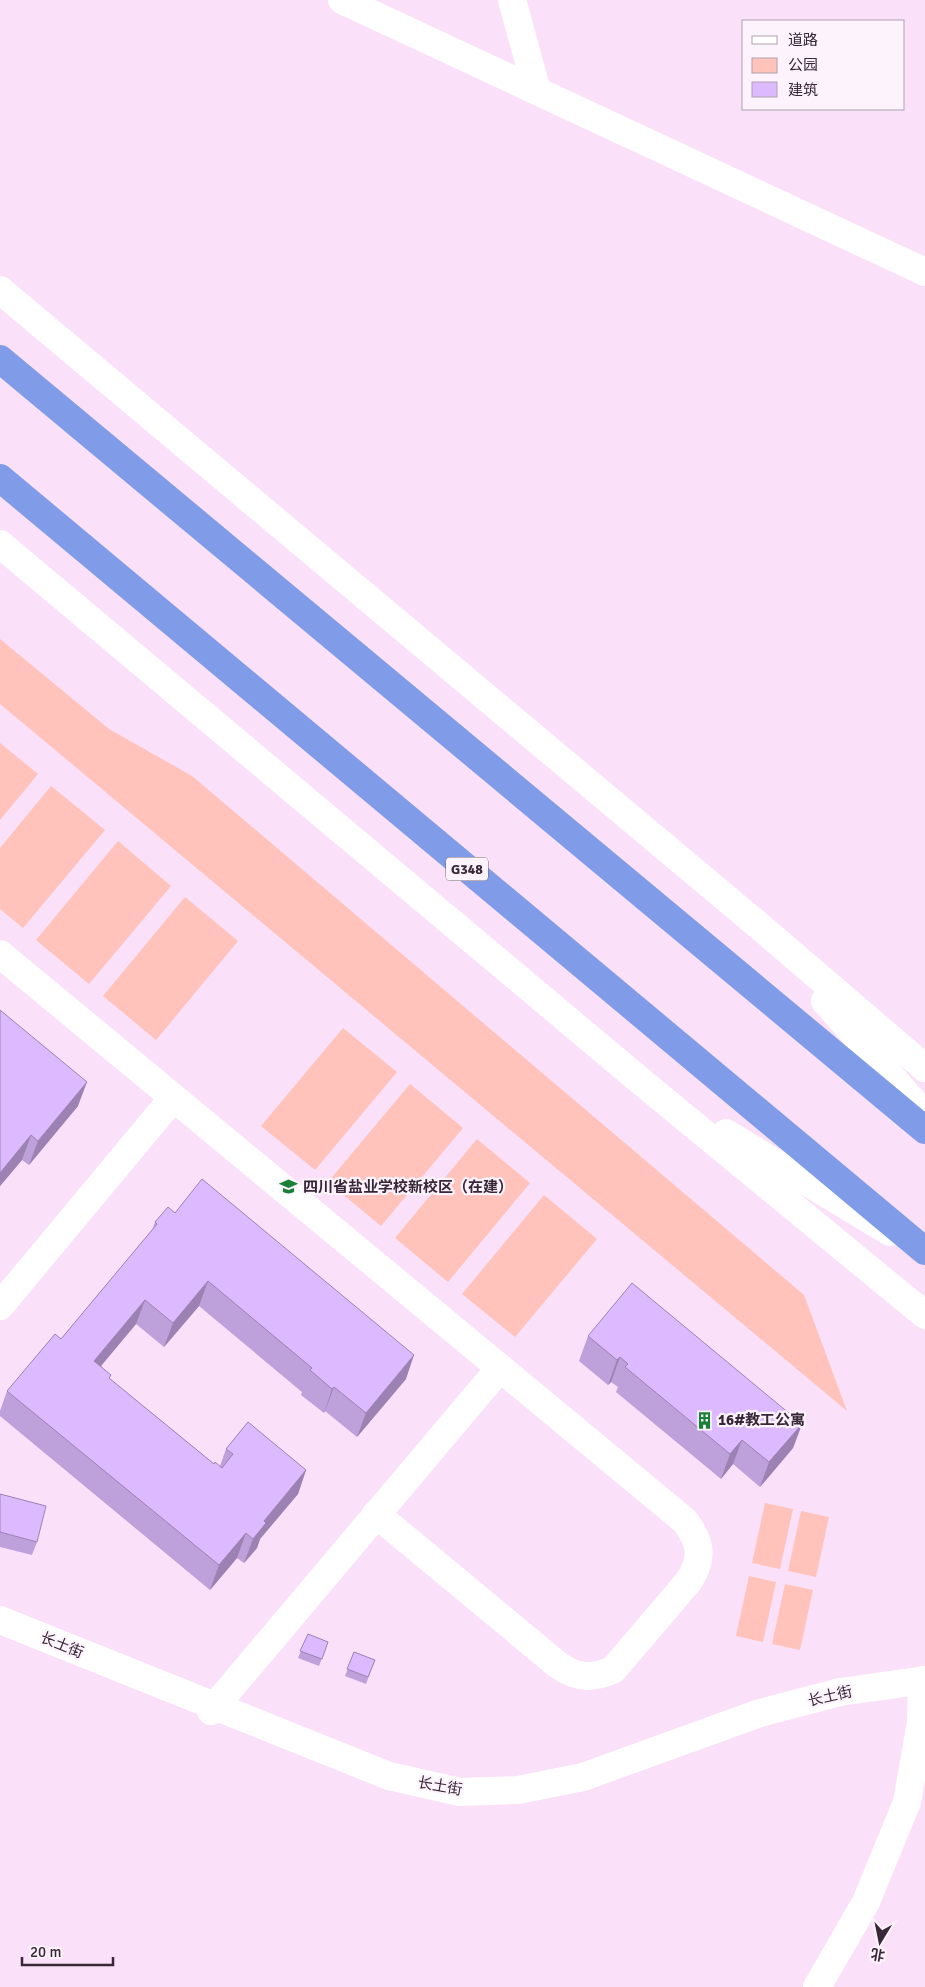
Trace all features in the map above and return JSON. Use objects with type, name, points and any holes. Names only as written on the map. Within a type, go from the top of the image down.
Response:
[{"type":"highway","points":[[0,359],[925,1130]]},
{"type":"highway","name":"G348","points":[[4,482],[925,1252]]},
{"type":"street","points":[[342,0],[925,272]]},
{"type":"street","points":[[512,0],[536,91]]},
{"type":"street","points":[[0,290],[764,930],[925,1068]]},
{"type":"street","points":[[0,544],[643,1083],[925,1315]]},
{"type":"street","points":[[764,930],[925,1115]]},
{"type":"street","points":[[0,954],[685,1521],[695,1534],[698,1560],[694,1572],[631,1650],[612,1670],[601,1675],[578,1676],[566,1671],[376,1514]]},
{"type":"street","points":[[643,1083],[925,1252]]},
{"type":"street","points":[[0,1306],[174,1098]]},
{"type":"street","points":[[213,1708],[500,1368]]},
{"type":"street","name":"长土街","points":[[0,1620],[213,1708],[389,1776],[460,1792],[518,1790],[583,1778],[760,1713],[840,1692],[923,1680]]},
{"type":"street","points":[[817,1987],[866,1902],[907,1802],[921,1722],[923,1680]]},
{"type":"green space","points":[[0,639],[109,729],[192,776],[804,1295],[847,1411],[0,704]]},
{"type":"green space","points":[[0,743],[38,774],[0,820]]},
{"type":"green space","points":[[51,786],[105,830],[23,928],[0,909],[0,848]]},
{"type":"green space","points":[[118,841],[171,886],[89,984],[36,940]]},
{"type":"green space","points":[[185,897],[238,941],[156,1040],[103,996]]},
{"type":"green space","points":[[343,1028],[397,1072],[315,1170],[261,1126]]},
{"type":"green space","points":[[410,1084],[463,1128],[381,1226],[328,1182]]},
{"type":"green space","points":[[477,1139],[530,1183],[448,1282],[395,1238]]},
{"type":"green space","points":[[544,1195],[597,1239],[515,1337],[462,1294]]},
{"type":"green space","points":[[765,1503],[793,1509],[780,1569],[752,1563]]},
{"type":"green space","points":[[801,1511],[829,1517],[816,1577],[788,1571]]},
{"type":"green space","points":[[749,1576],[776,1582],[763,1642],[736,1636]]},
{"type":"green space","points":[[785,1584],[813,1590],[800,1650],[772,1644]]},
{"type":"building","points":[[0,1010],[87,1082],[38,1141],[31,1135],[0,1173]]},
{"type":"building","points":[[202,1179],[414,1355],[366,1413],[334,1387],[332,1389],[310,1370],[312,1368],[208,1281],[173,1323],[145,1300],[94,1361],[111,1375],[109,1378],[214,1464],[215,1462],[222,1468],[233,1454],[226,1449],[248,1422],[306,1470],[264,1521],[266,1523],[253,1539],[246,1533],[219,1565],[7,1391],[55,1334],[61,1339],[157,1224],[155,1222],[168,1207],[175,1213]]},
{"type":"building","points":[[632,1283],[802,1424],[769,1462],[742,1440],[730,1454],[625,1367],[628,1364],[620,1357],[617,1360],[588,1336]]},
{"type":"building","points":[[0,1494],[46,1506],[37,1542],[0,1532]]},
{"type":"building","points":[[308,1634],[328,1642],[322,1659],[300,1651]]},
{"type":"building","points":[[354,1652],[375,1660],[368,1677],[347,1669]]},
{"type":"place","name":"四川省盐业学校新校区（在建）","points":[[289,1187]]},
{"type":"place","name":"16#教工公寓","points":[[704,1420]]}]
